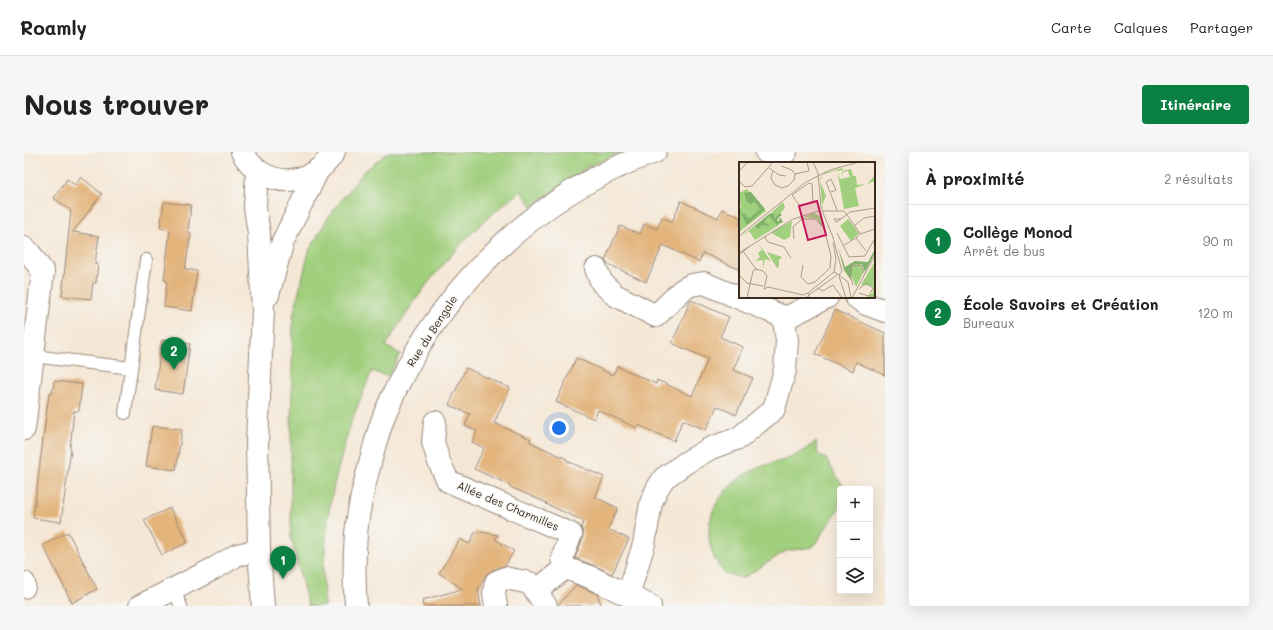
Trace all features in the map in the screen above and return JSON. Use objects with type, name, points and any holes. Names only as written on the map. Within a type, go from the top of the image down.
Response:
[{"type":"street","points":[[242,152],[248,161],[258,170],[272,178],[280,180],[305,178],[317,172],[327,163],[334,152]]},
{"type":"street","name":"Rue du Bengale","points":[[356,606],[354,564],[356,532],[360,505],[370,460],[386,412],[397,387],[427,334],[447,305],[490,256],[535,217],[579,188],[615,168],[655,152]]},
{"type":"street","points":[[766,152],[786,152]]},
{"type":"street","points":[[258,170],[255,207],[259,234],[263,311],[257,442],[259,550],[263,606]]},
{"type":"street","points":[[263,311],[283,240],[317,172]]},
{"type":"street","points":[[24,248],[29,252],[43,272],[30,364],[24,429]]},
{"type":"street","points":[[596,269],[602,283],[615,295],[656,316],[682,290],[691,285],[704,283],[739,298]]},
{"type":"street","points":[[739,298],[786,318]]},
{"type":"street","points":[[786,318],[825,298]]},
{"type":"street","points":[[857,298],[866,304],[885,311]]},
{"type":"street","points":[[628,595],[644,544],[651,502],[664,478],[711,448],[739,438],[774,409],[785,370],[787,340],[785,327],[786,318]]},
{"type":"street","name":"Allée des Charmilles","points":[[435,422],[433,442],[439,462],[448,481],[571,534],[562,558],[565,568]]},
{"type":"street","points":[[140,606],[177,598],[237,555],[259,550]]},
{"type":"street","points":[[496,606],[494,593],[496,582],[505,578],[530,583],[541,598],[565,568],[590,577],[650,606]]},
{"type":"lane","points":[[125,413],[146,260]]},
{"type":"lane","points":[[30,364],[131,368]]},
{"type":"green space","points":[[389,152],[621,152],[586,168],[532,206],[521,191],[481,224],[463,242],[429,281],[414,302],[386,346],[400,354],[388,377],[372,371],[351,422],[334,485],[328,517],[323,572],[324,606],[308,606],[291,537],[293,316],[309,251],[329,216],[364,171]]},
{"type":"green space","points":[[816,442],[818,455],[826,459],[843,486],[837,486],[837,511],[813,547],[786,551],[743,578],[726,574],[718,565],[710,545],[709,531],[711,517],[716,505],[731,485],[742,477],[754,470],[786,460]]},
{"type":"building","points":[[81,177],[102,194],[73,232],[99,236],[95,264],[98,264],[96,283],[93,283],[91,299],[62,296],[71,211],[54,198],[67,179],[75,185]]},
{"type":"building","points":[[681,201],[718,218],[722,209],[739,217],[739,270],[703,253],[699,262],[663,245],[646,282],[608,264],[605,260],[620,226],[640,234],[644,224],[657,229],[662,217],[672,222]]},
{"type":"building","points":[[164,202],[191,205],[188,233],[191,233],[185,269],[197,271],[192,311],[164,307],[167,281],[164,280],[170,230],[160,228]]},
{"type":"building","points":[[691,300],[729,317],[720,337],[743,347],[733,370],[753,378],[736,415],[717,406],[706,430],[683,420],[674,441],[638,425],[637,428],[598,410],[594,419],[556,402],[576,358],[613,375],[617,366],[656,384],[657,380],[692,396],[708,359],[672,343]]},
{"type":"building","points":[[835,310],[885,333],[885,375],[856,362],[853,371],[815,354]]},
{"type":"building","points":[[162,340],[190,344],[183,394],[155,390]]},
{"type":"building","points":[[466,368],[510,388],[494,423],[531,439],[530,442],[567,459],[567,461],[604,477],[595,497],[618,508],[608,529],[629,539],[612,574],[575,558],[583,538],[581,527],[584,521],[474,469],[484,448],[472,442],[477,431],[465,426],[470,414],[449,405]]},
{"type":"building","points":[[54,381],[82,384],[79,411],[74,411],[71,449],[61,522],[33,518],[49,393],[52,394]]},
{"type":"building","points":[[152,426],[182,429],[176,470],[146,466]]},
{"type":"building","points":[[170,508],[188,542],[162,555],[144,520]]},
{"type":"building","points":[[476,531],[498,535],[495,539],[514,551],[505,566],[491,571],[486,575],[478,590],[481,606],[423,606],[422,600],[463,589],[439,573],[460,539],[469,544]]},
{"type":"building","points":[[68,532],[97,589],[72,603],[43,545]]},
{"type":"building","points":[[576,585],[597,594],[602,606],[558,606]]},
{"type":"place","name":"École Savoirs et Création","points":[[174,370]]},
{"type":"place","name":"Collège Monod","points":[[283,579]]}]
